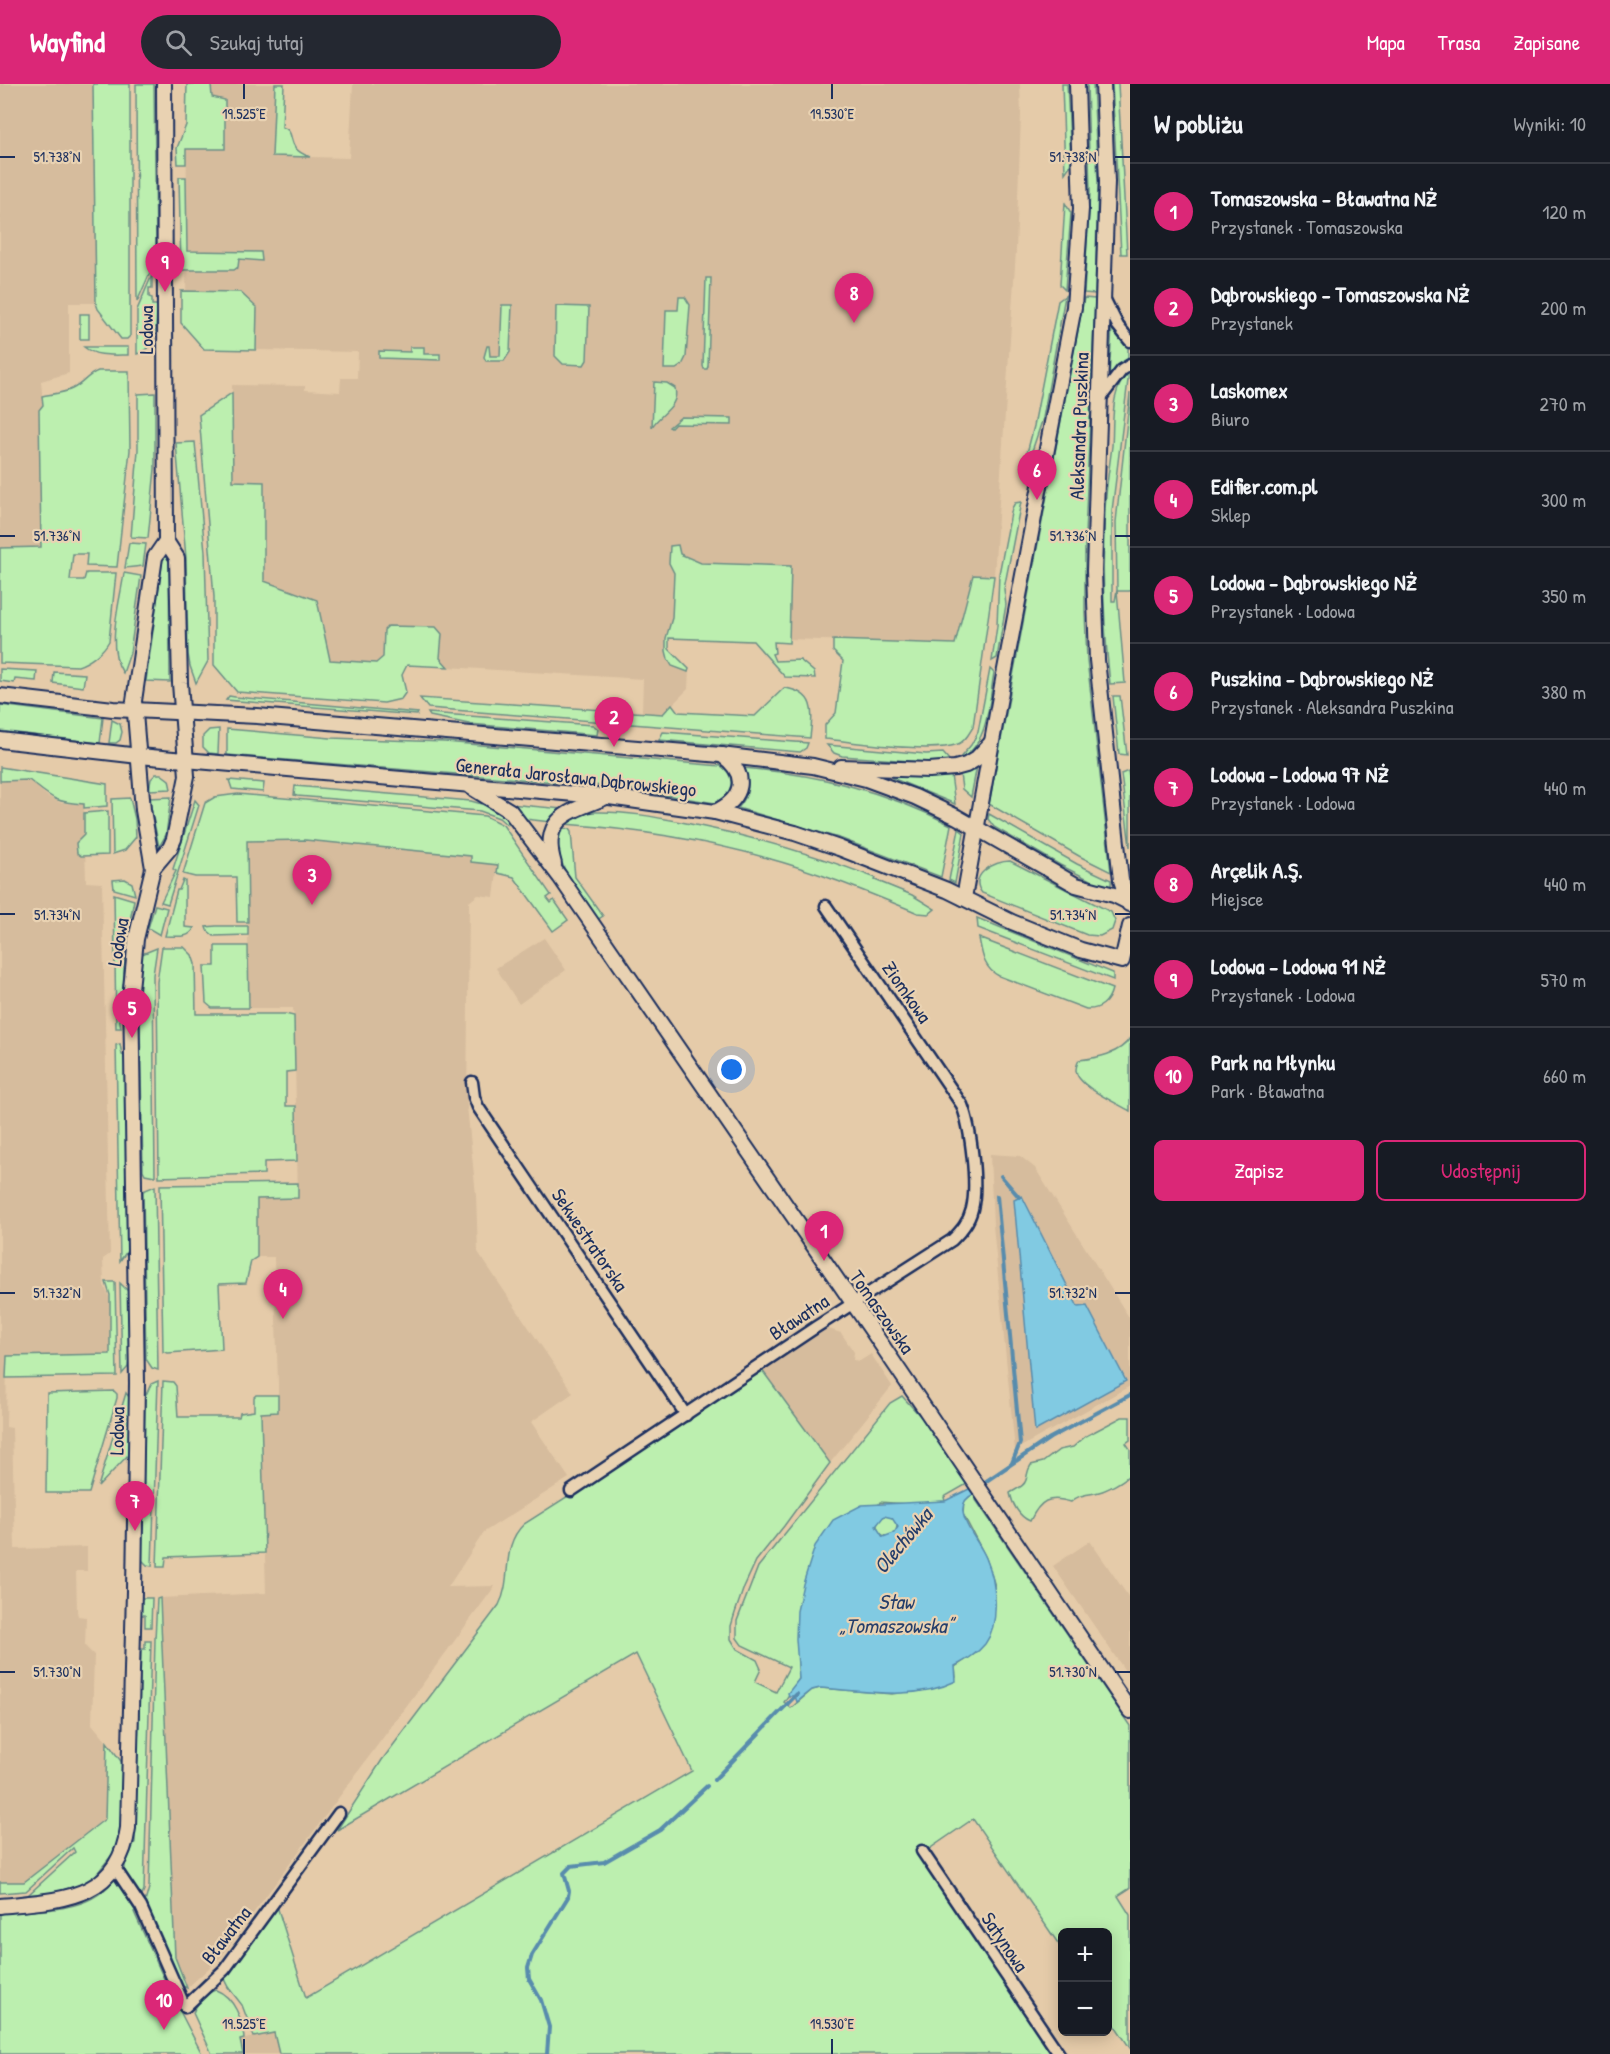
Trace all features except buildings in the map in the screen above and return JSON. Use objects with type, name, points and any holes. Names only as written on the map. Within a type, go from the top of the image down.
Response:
[{"type":"main road","name":"Lodowa","points":[[153,868],[170,848],[174,839],[186,784],[179,663],[177,558],[166,541],[164,84]]},
{"type":"main road","name":"Aleksandra Puszkina","points":[[964,898],[991,743],[1074,307],[1081,209],[1077,84]]},
{"type":"main road","name":"Aleksandra Puszkina","points":[[1102,84],[1107,182],[1094,537],[1096,648],[1122,880],[1129,906]]},
{"type":"main road","name":"Lodowa","points":[[0,1906],[68,1898],[89,1890],[103,1881],[115,1868],[126,1844],[128,1828],[137,1383],[131,989],[136,939],[153,868],[143,810],[134,710],[154,557],[166,541]]},
{"type":"main road","name":"Generała Jarosława Dąbrowskiego","points":[[0,696],[134,710],[257,716],[722,755],[813,766],[839,771],[890,787],[933,805],[1076,885],[1114,895],[1129,906]]},
{"type":"main road","name":"Generała Jarosława Dąbrowskiego","points":[[0,740],[139,756],[609,797],[715,812],[839,848],[964,898],[1012,922],[1094,954],[1122,961],[1130,926]]},
{"type":"main road","name":"Generała Jarosława Dąbrowskiego","points":[[813,766],[929,770],[951,768],[966,765],[976,759],[991,743]]},
{"type":"main road","points":[[715,812],[734,801],[739,789],[737,772],[722,755]]},
{"type":"main road","name":"Tomaszowska","points":[[466,785],[510,812],[560,877],[1128,1705]]},
{"type":"main road","name":"Tomaszowska","points":[[560,877],[550,848],[551,834],[556,823],[571,811],[609,797]]},
{"type":"street","points":[[1104,297],[1118,326],[1130,341]]},
{"type":"street","points":[[1099,401],[1122,370],[1130,365]]},
{"type":"street","name":"Ziomkowa","points":[[825,906],[958,1098]]},
{"type":"street","name":"Sekwestratorska","points":[[472,1082],[478,1107],[686,1415]]},
{"type":"street","name":"Bławatna","points":[[571,1491],[792,1342],[961,1232],[968,1220],[973,1200],[973,1170],[967,1120],[958,1098]]},
{"type":"street","name":"Bławatna","points":[[115,1868],[126,1881],[141,1907],[185,2007],[225,1969],[339,1813]]},
{"type":"street","name":"Satynowa","points":[[922,1851],[1059,2054]]},
{"type":"shaded area","points":[[0,84],[93,84],[96,303],[69,303],[69,373],[41,381],[43,405],[39,411],[41,547],[0,548]]},
{"type":"shaded area","points":[[187,84],[275,84],[272,156],[349,158],[353,84],[1020,84],[1016,251],[994,576],[973,575],[955,644],[789,639],[789,643],[669,639],[669,649],[689,669],[688,689],[663,714],[642,712],[643,679],[448,667],[440,658],[442,634],[384,630],[383,657],[376,663],[330,660],[317,600],[264,581],[264,483],[233,481],[232,385],[305,386],[305,390],[340,392],[341,378],[357,378],[358,352],[204,349],[186,329]]},
{"type":"shaded area","points":[[29,780],[47,796],[61,803],[84,804],[86,882],[102,883],[110,1254],[103,1259],[104,1285],[109,1297],[110,1354],[7,1356],[6,1427],[12,1428],[15,1549],[87,1547],[87,1571],[76,1571],[77,1611],[78,1616],[86,1617],[85,1646],[94,1655],[92,1724],[107,1742],[105,1819],[24,1882],[0,1882],[0,781]]},
{"type":"shaded area","points":[[305,840],[472,856],[472,862],[498,865],[494,897],[478,895],[469,902],[467,1106],[476,1195],[478,1252],[573,1393],[531,1422],[569,1478],[484,1532],[448,1587],[495,1586],[221,1957],[187,1988],[175,1957],[160,1598],[266,1593],[261,1412],[278,1411],[278,1384],[274,1257],[257,1257],[257,1199],[298,1198],[294,1016],[293,1008],[249,1008],[247,841]]},
{"type":"shaded area","points":[[544,938],[566,970],[519,1004],[496,968]]},
{"type":"shaded area","points":[[990,1154],[1020,1156],[1035,1168],[1130,1319],[1130,1386],[1015,1450],[993,1225]]},
{"type":"shaded area","points":[[826,1328],[841,1333],[854,1352],[853,1360],[860,1361],[871,1354],[892,1386],[830,1463],[762,1370]]},
{"type":"shaded area","points":[[1090,1541],[1130,1599],[1130,1678],[1053,1566]]},
{"type":"shaded area","points":[[274,2033],[279,2054],[243,2054],[240,2040]]},
{"type":"green space","points":[[93,84],[130,84],[130,336],[127,339],[121,339],[96,303]]},
{"type":"green space","points":[[136,84],[154,84],[156,249],[152,249],[152,268],[137,302]]},
{"type":"green space","points":[[187,84],[211,84],[212,97],[225,100],[225,149],[186,149],[186,164],[178,164],[177,148],[186,125]]},
{"type":"green space","points":[[275,84],[284,84],[282,127],[290,132],[296,149],[310,157],[272,156]]},
{"type":"green space","points":[[1062,84],[1067,84],[1071,160],[1065,173]]},
{"type":"green space","points":[[1087,84],[1093,84],[1098,182],[1095,294],[1084,293],[1090,192]]},
{"type":"green space","points":[[1112,84],[1118,84],[1127,254],[1121,254]]},
{"type":"green space","points":[[179,177],[186,177],[187,251],[261,252],[262,261],[239,259],[238,267],[234,270],[181,270]]},
{"type":"green space","points":[[1065,203],[1071,213],[1065,290],[1060,285]]},
{"type":"green space","points":[[152,275],[149,297],[152,298],[152,305],[157,305],[155,334],[149,346],[137,354],[137,310]]},
{"type":"green space","points":[[706,278],[711,278],[708,366],[704,369],[703,366]]},
{"type":"green space","points":[[181,291],[240,292],[257,308],[256,350],[204,349],[181,323]]},
{"type":"green space","points":[[1065,296],[1043,418],[1031,454],[1027,453],[1058,301]]},
{"type":"green space","points":[[679,297],[685,297],[690,305],[686,357],[682,365],[676,369],[664,369],[666,310],[678,310]]},
{"type":"green space","points":[[1084,298],[1095,299],[1085,535],[1087,660],[1111,872],[989,804]]},
{"type":"green space","points":[[502,305],[512,305],[510,352],[504,361],[486,361],[484,357],[487,346],[489,346],[490,356],[500,356]]},
{"type":"green space","points":[[556,306],[589,307],[587,360],[584,365],[563,364],[555,356]]},
{"type":"green space","points":[[80,314],[89,314],[89,339],[80,339]]},
{"type":"green space","points":[[1112,326],[1128,346],[1128,360],[1109,378]]},
{"type":"green space","points":[[84,347],[128,347],[128,355],[99,354]]},
{"type":"green space","points":[[410,347],[424,347],[424,354],[440,354],[440,360],[379,358],[379,351],[410,352]]},
{"type":"green space","points":[[98,371],[129,371],[130,450],[117,567],[86,566],[87,554],[73,554],[70,580],[84,580],[86,573],[116,573],[109,641],[96,656],[78,666],[0,663],[0,548],[41,547],[39,410],[43,405],[42,396],[72,389]]},
{"type":"green space","points":[[1129,372],[1112,511],[1112,601],[1115,601],[1117,590],[1116,522],[1130,393],[1130,591],[1117,591],[1125,683],[1110,684],[1104,590],[1104,520],[1115,397]]},
{"type":"green space","points":[[654,382],[667,383],[675,388],[676,395],[672,405],[652,427]]},
{"type":"green space","points":[[155,393],[155,469],[148,538],[131,537],[138,450],[138,394]]},
{"type":"green space","points":[[232,393],[233,481],[264,482],[264,581],[317,600],[330,660],[376,663],[383,657],[384,630],[388,626],[436,627],[442,634],[440,658],[448,667],[407,665],[402,675],[406,692],[401,699],[384,703],[237,692],[214,665],[214,597],[199,415]]},
{"type":"green space","points":[[681,417],[732,418],[732,425],[675,424],[669,427]]},
{"type":"green space","points":[[195,442],[205,552],[208,661],[196,683],[188,654],[186,558],[176,443]]},
{"type":"green space","points":[[1021,502],[1004,589],[1006,605],[997,658],[992,661],[997,626],[999,574],[1012,508],[1015,503]]},
{"type":"green space","points":[[129,543],[146,544],[143,566],[125,568]]},
{"type":"green space","points":[[678,545],[680,554],[701,563],[791,566],[789,643],[774,642],[775,653],[772,654],[775,661],[800,660],[814,672],[815,678],[785,677],[753,641],[669,638],[669,649],[689,669],[688,672],[672,666],[666,651],[666,638],[672,618],[674,573],[669,563],[670,546]]},
{"type":"green space","points":[[167,556],[169,558],[170,682],[146,681],[163,558]]},
{"type":"green space","points":[[124,573],[141,576],[130,653],[123,673],[118,663],[114,638]]},
{"type":"green space","points":[[973,575],[994,576],[973,727],[965,739],[961,743],[946,747],[913,748],[825,739],[825,725],[836,713],[843,661],[833,651],[833,640],[955,644]]},
{"type":"green space","points":[[0,669],[37,671],[36,681],[15,679],[14,683],[0,681]]},
{"type":"green space","points":[[990,669],[994,673],[989,709],[982,734],[968,754],[958,760],[971,745],[978,732]]},
{"type":"green space","points":[[54,672],[85,674],[83,687],[53,683]]},
{"type":"green space","points":[[784,688],[794,690],[807,699],[812,712],[810,738],[428,708],[420,698],[663,714],[672,704],[678,712],[755,716]]},
{"type":"green space","points":[[229,696],[418,713],[417,715],[226,700]]},
{"type":"green space","points":[[1113,696],[1120,696],[1127,755],[1119,754]]},
{"type":"green space","points":[[0,705],[103,718],[100,743],[0,731]]},
{"type":"green space","points":[[428,713],[593,725],[598,729],[597,735],[469,724],[430,716]]},
{"type":"green space","points":[[112,720],[120,724],[122,732],[120,740],[116,743],[109,743]]},
{"type":"green space","points":[[219,729],[218,754],[209,753],[203,747],[203,736],[209,730]]},
{"type":"green space","points":[[227,729],[331,738],[445,742],[721,766],[729,775],[731,786],[726,796],[715,803],[615,787],[227,755]]},
{"type":"green space","points":[[663,732],[808,743],[806,748],[800,752],[659,740]]},
{"type":"green space","points":[[827,745],[926,754],[943,753],[950,761],[925,762],[842,756],[834,753]]},
{"type":"green space","points":[[977,766],[971,797],[962,789],[960,774]]},
{"type":"green space","points":[[0,767],[107,784],[107,806],[84,808],[84,804],[59,800],[48,795],[29,780],[0,781]]},
{"type":"green space","points":[[744,768],[798,775],[850,786],[901,802],[951,825],[941,877],[842,839],[738,808],[748,789]]},
{"type":"green space","points":[[1128,771],[1130,787],[1130,847],[1121,774]]},
{"type":"green space","points":[[156,774],[161,774],[169,780],[171,789],[149,790],[151,779]]},
{"type":"green space","points":[[892,775],[935,777],[951,775],[955,804],[892,778]]},
{"type":"green space","points":[[229,780],[264,783],[263,792],[232,789]]},
{"type":"green space","points":[[295,786],[471,801],[492,807],[512,823],[507,825],[499,818],[480,811],[297,796],[294,795]]},
{"type":"green space","points":[[238,794],[485,816],[503,825],[551,895],[547,898],[551,903],[554,900],[568,920],[553,931],[514,877],[497,873],[498,865],[471,862],[471,856],[305,840],[247,841],[248,922],[237,922],[236,877],[195,877],[183,874],[205,803],[215,797]]},
{"type":"green space","points":[[171,797],[166,835],[159,847],[149,798]]},
{"type":"green space","points":[[130,798],[136,837],[125,850],[113,854],[112,799]]},
{"type":"green space","points":[[195,800],[199,805],[168,904],[161,902],[176,871],[173,869]]},
{"type":"green space","points":[[509,804],[564,809],[551,822],[525,819]]},
{"type":"green space","points":[[108,811],[108,855],[81,856],[77,853],[76,843],[84,835],[84,813]]},
{"type":"green space","points":[[629,813],[663,819],[782,846],[876,878],[875,880],[912,895],[935,909],[929,914],[918,913],[806,870],[717,845],[641,832],[564,824],[581,814]]},
{"type":"green space","points":[[989,814],[1077,864],[1111,880],[1111,886],[1106,888],[1060,865],[994,827],[988,819]]},
{"type":"green space","points":[[560,828],[569,829],[571,832],[575,877],[603,916],[597,920],[568,877],[563,865],[559,853]]},
{"type":"green space","points":[[959,829],[964,833],[955,883],[949,880]]},
{"type":"green space","points":[[1010,861],[1111,912],[1115,921],[1112,930],[1100,936],[1087,935],[982,893],[978,880],[980,875],[990,866]]},
{"type":"green space","points":[[125,879],[132,883],[135,895],[114,889],[113,880]]},
{"type":"green space","points":[[183,880],[185,881],[185,927],[194,928],[186,935],[165,936],[177,890]]},
{"type":"green space","points":[[114,894],[134,900],[125,947],[122,1016],[119,1016],[121,1028],[116,1028]]},
{"type":"green space","points":[[155,905],[167,908],[160,935],[148,928]]},
{"type":"green space","points":[[977,918],[1113,973],[1113,980],[978,928]]},
{"type":"green space","points":[[248,926],[248,935],[214,936],[206,927]]},
{"type":"green space","points":[[979,938],[1112,989],[1111,994],[1100,1007],[1086,1009],[999,976],[986,964]]},
{"type":"green space","points":[[215,946],[248,946],[249,1008],[212,1008],[206,1003],[204,966],[215,966]]},
{"type":"green space","points":[[162,947],[184,947],[192,955],[195,964],[196,1014],[285,1014],[294,1016],[295,1071],[286,1072],[286,1106],[296,1106],[297,1161],[264,1162],[264,1174],[159,1177],[157,982]]},
{"type":"green space","points":[[157,948],[153,975],[155,1176],[145,1174],[143,1170],[139,977],[142,954]]},
{"type":"green space","points":[[1130,1038],[1130,1111],[1090,1088],[1078,1076],[1076,1070],[1079,1060],[1114,1051]]},
{"type":"green space","points":[[120,1044],[122,1055],[125,1056],[127,1251],[120,1261],[116,1045]]},
{"type":"green space","points":[[298,1183],[298,1198],[257,1199],[257,1257],[251,1261],[246,1283],[219,1284],[222,1349],[163,1352],[160,1185]]},
{"type":"green space","points":[[155,1186],[158,1370],[152,1368],[146,1359],[143,1191]]},
{"type":"green space","points":[[106,1282],[115,1282],[117,1376],[6,1378],[7,1356],[110,1354],[110,1295]]},
{"type":"green space","points":[[120,1283],[129,1292],[129,1360],[128,1367],[122,1374]]},
{"type":"green space","points":[[762,1370],[830,1463],[756,1561],[744,1587],[731,1626],[731,1639],[737,1649],[757,1660],[761,1669],[755,1682],[776,1692],[789,1667],[742,1645],[737,1638],[737,1621],[758,1567],[890,1403],[902,1396],[922,1418],[967,1484],[944,1497],[945,1501],[907,1504],[880,1502],[798,1663],[799,1679],[784,1702],[791,1708],[812,1690],[820,1688],[892,1694],[953,1682],[956,1677],[955,1667],[976,1653],[995,1586],[986,1558],[963,1514],[964,1502],[974,1494],[1130,1726],[1130,1888],[1118,1896],[1130,1915],[1130,2048],[1112,2021],[1112,1928],[1058,1928],[1058,1943],[973,1819],[922,1854],[1062,2054],[279,2054],[274,2033],[254,2037],[242,2005],[223,1977],[243,1954],[277,1906],[306,1998],[692,1771],[636,1654],[337,1830],[382,1760],[499,1605],[503,1595],[512,1543],[524,1524]]},
{"type":"green space","points":[[158,1381],[152,1566],[142,1560],[145,1397],[151,1384]]},
{"type":"green space","points":[[163,1381],[173,1382],[176,1386],[178,1417],[239,1417],[240,1413],[254,1411],[256,1395],[278,1395],[278,1412],[261,1413],[265,1553],[166,1557],[165,1567],[157,1567]]},
{"type":"green space","points":[[114,1391],[117,1398],[89,1493],[46,1493],[47,1393]]},
{"type":"green space","points":[[126,1393],[129,1397],[129,1454],[98,1487]]},
{"type":"green space","points":[[1122,1417],[1130,1417],[1130,1440],[1126,1443],[1130,1449],[1130,1474],[1111,1487],[1080,1496],[1071,1502],[1057,1499],[1046,1501],[1038,1508],[1030,1521],[1019,1513],[1010,1493],[1020,1488],[1026,1480],[1031,1465],[1043,1462],[1059,1450],[1073,1447],[1086,1436]]},
{"type":"green space","points":[[887,1516],[894,1519],[897,1526],[894,1533],[887,1536],[880,1533],[877,1526],[880,1519]]},
{"type":"green space","points":[[141,1598],[152,1598],[151,1627],[145,1627],[145,1615],[141,1615]]},
{"type":"green space","points":[[160,1598],[175,1957],[187,1988],[180,1985],[144,1906],[149,1888],[155,1639],[157,1599]]},
{"type":"green space","points":[[145,1641],[151,1641],[144,1891],[140,1900],[125,1873],[125,1865],[135,1842],[141,1649],[145,1649]]},
{"type":"green space","points":[[107,1742],[123,1764],[120,1839],[115,1851],[95,1876],[86,1883],[56,1892],[28,1895],[75,1852],[73,1848],[26,1891],[0,1893],[0,1882],[24,1882],[105,1819]]},
{"type":"green space","points":[[116,1877],[138,1909],[134,1912],[169,1990],[202,2054],[0,2054],[0,1913],[47,1910],[79,1904],[93,1898]]},
{"type":"green space","points":[[216,1990],[233,2004],[242,2024],[244,2039],[240,2040],[243,2054],[212,2054],[193,2013],[202,1999]]},
{"type":"water","points":[[1022,1196],[1078,1307],[1087,1306],[1126,1381],[1035,1431],[1014,1200]]},
{"type":"water","name":"Staw „Tomaszowska”","points":[[971,1488],[974,1494],[963,1506],[964,1518],[989,1567],[995,1601],[990,1635],[978,1651],[955,1666],[956,1681],[924,1691],[906,1693],[820,1688],[812,1690],[797,1702],[795,1696],[789,1696],[788,1693],[799,1679],[796,1639],[797,1611],[803,1584],[815,1546],[833,1520],[862,1505],[945,1501]],"holes":[[[884,1516],[892,1518],[898,1527],[894,1533],[883,1537],[876,1526]]]},
{"type":"waterway","points":[[1001,1176],[1019,1197]]},
{"type":"waterway","points":[[997,1196],[1020,1443],[1012,1463]]},
{"type":"waterway","name":"Olechówka","points":[[979,1486],[1050,1438],[1130,1395]]},
{"type":"waterway","name":"Olechówka","points":[[714,1780],[797,1694]]},
{"type":"waterway","name":"Olechówka","points":[[547,2054],[549,2027],[541,2000],[529,1979],[528,1968],[532,1955],[568,1897],[569,1891],[564,1873],[571,1866],[604,1862],[660,1830],[707,1786]]},
{"type":"place","name":"Lodowa - Lodowa 91 NŻ","points":[[165,292]]},
{"type":"place","name":"Arçelik A.Ş.","points":[[854,323]]},
{"type":"place","name":"Puszkina - Dąbrowskiego NŻ","points":[[1037,500]]},
{"type":"place","name":"Dąbrowskiego - Tomaszowska NŻ","points":[[614,747]]},
{"type":"place","name":"Laskomex","points":[[312,905]]},
{"type":"place","name":"Lodowa - Dąbrowskiego NŻ","points":[[132,1038]]},
{"type":"place","name":"Tomaszowska - Bławatna NŻ","points":[[824,1261]]},
{"type":"place","name":"Edifier.com.pl","points":[[283,1319]]},
{"type":"place","name":"Lodowa - Lodowa 97 NŻ","points":[[135,1531]]},
{"type":"place","name":"Park na Młynku","points":[[164,2030]]}]
